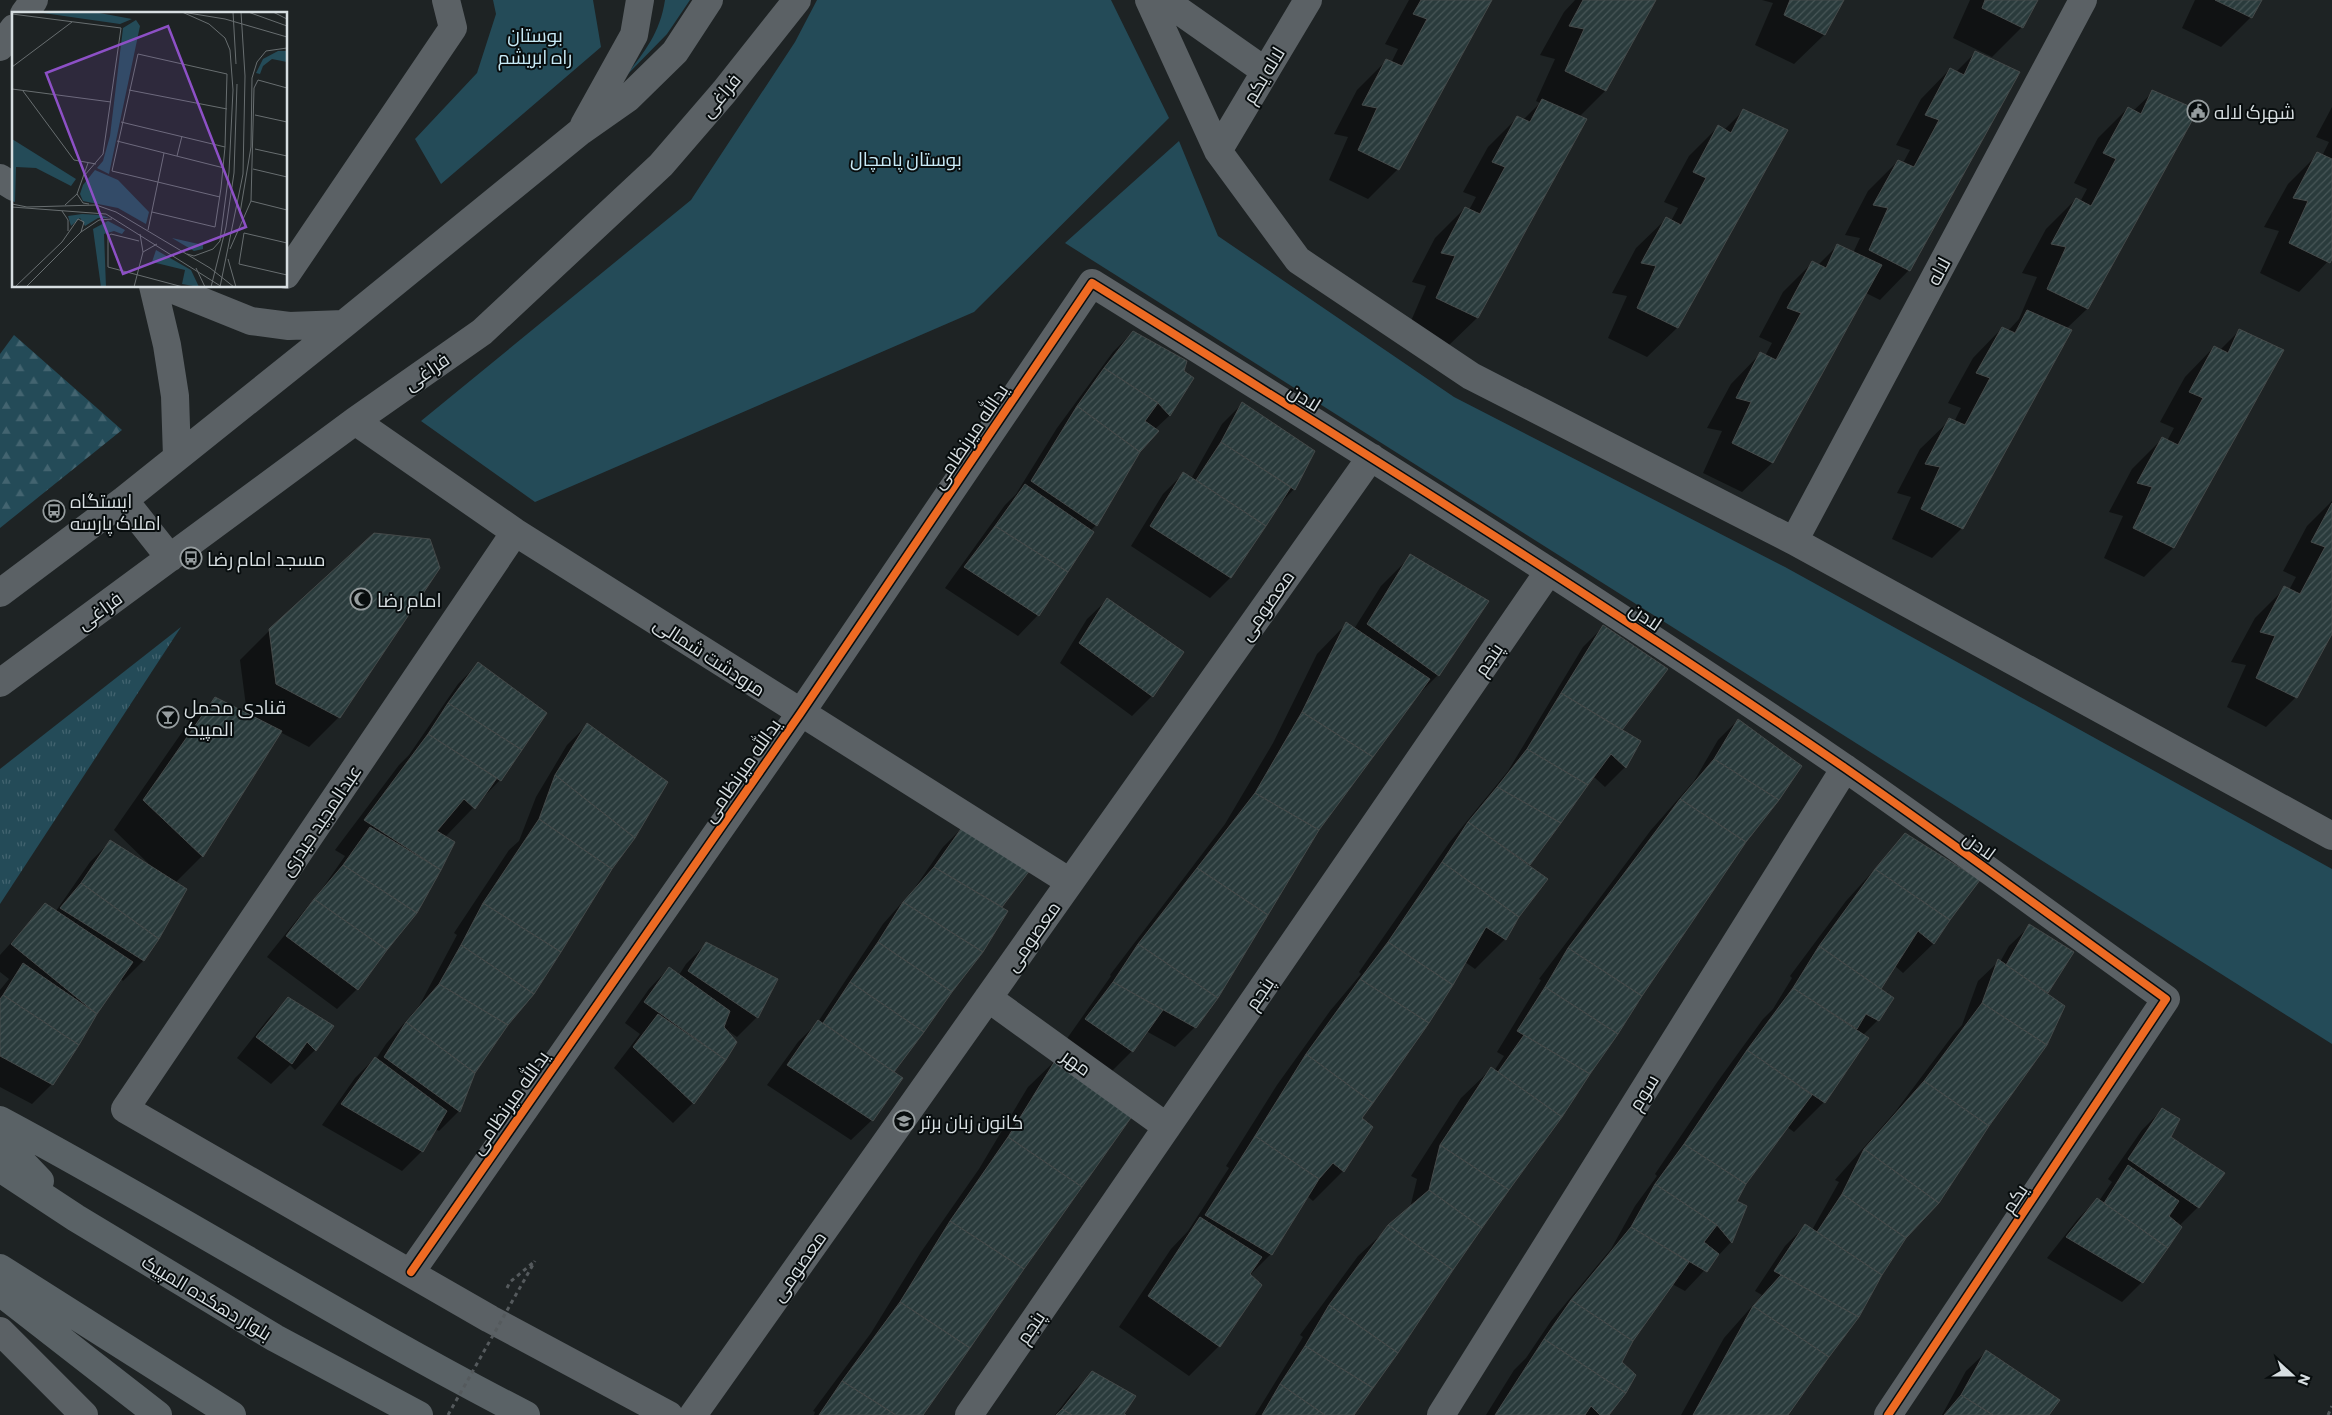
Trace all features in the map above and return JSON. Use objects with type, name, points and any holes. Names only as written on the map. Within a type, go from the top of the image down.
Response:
[{"type":"main road","points":[[0,1120],[102,1175],[456,1379],[526,1415]]},
{"type":"main road","points":[[0,1139],[76,1218]]},
{"type":"main road","name":"بلوار دهکده المپیک","points":[[0,1168],[76,1218],[275,1338],[419,1415]]},
{"type":"main road","points":[[0,1268],[232,1415]]},
{"type":"main road","points":[[0,1292],[158,1415]]},
{"type":"street","points":[[25,12],[34,0]]},
{"type":"street","points":[[288,272],[453,28],[446,0]]},
{"type":"street","points":[[582,130],[634,35],[640,0]]},
{"type":"street","points":[[0,593],[124,500],[582,130],[628,98],[674,52],[709,0]]},
{"type":"street","name":"فراغی","points":[[0,683],[355,421],[482,332],[661,165],[724,92],[797,0]]},
{"type":"street","points":[[1149,0],[1218,151],[1298,260],[1471,376],[1794,541],[2332,836]]},
{"type":"street","points":[[1164,0],[1265,71]]},
{"type":"street","name":"لاله یکم","points":[[1218,151],[1308,0]]},
{"type":"street","name":"لاله","points":[[1794,541],[2083,0]]},
{"type":"street","points":[[0,47],[12,31]]},
{"type":"street","points":[[0,178],[12,186]]},
{"type":"street","name":"لادن","points":[[1092,283],[1371,457],[1549,571],[1845,768],[2166,999]]},
{"type":"street","name":"یدالله میرنظامی","points":[[411,1272],[800,714],[1092,283]]},
{"type":"street","points":[[153,288],[167,345],[175,396],[177,457]]},
{"type":"street","points":[[169,288],[251,321],[289,326],[344,324]]},
{"type":"street","name":"مرودشت شمالی","points":[[355,421],[515,532],[800,714],[1070,882]]},
{"type":"street","name":"معصومی","points":[[693,1415],[1371,457]]},
{"type":"street","points":[[124,500],[170,558]]},
{"type":"street","name":"عبدالمجید حیدری","points":[[411,1272],[125,1109],[515,532]]},
{"type":"street","name":"پنجم","points":[[969,1415],[1549,571]]},
{"type":"street","name":"سوم","points":[[1441,1415],[1845,768]]},
{"type":"street","name":"مهر","points":[[988,998],[1167,1127]]},
{"type":"street","name":"یکم","points":[[1888,1415],[2166,999]]},
{"type":"street","points":[[411,1272],[490,1319],[669,1415]]},
{"type":"street","points":[[0,1331],[84,1415]]},
{"type":"path","points":[[448,1415],[535,1261]]},
{"type":"path","points":[[2328,1415],[2332,1406]]},
{"type":"green space","name":"بوستان راه ابریشم","points":[[493,0],[593,0],[601,47],[441,184],[415,139],[477,73],[496,14]]},
{"type":"green space","points":[[665,0],[690,0],[667,34],[625,77],[651,41],[663,12]]},
{"type":"green space","name":"بوستان پامچال","points":[[817,0],[1111,0],[1169,118],[974,312],[535,502],[421,421],[691,200],[795,42]]},
{"type":"green space","points":[[1179,141],[1218,236],[1454,397],[1785,567],[2332,869],[2332,1044],[1065,243]]},
{"type":"green space","points":[[14,335],[122,430],[0,528],[0,354]]},
{"type":"green space","points":[[181,627],[0,904],[0,769]]},
{"type":"building","points":[[1421,0],[1492,0],[1399,170],[1358,150],[1377,108],[1362,105],[1386,59],[1402,66],[1427,19],[1413,14]]},
{"type":"building","points":[[1583,0],[1656,0],[1606,91],[1565,71],[1584,29],[1569,26]]},
{"type":"building","points":[[1790,0],[1844,0],[1825,35],[1784,15]]},
{"type":"building","points":[[1985,0],[2038,0],[2023,28],[1982,8]]},
{"type":"building","points":[[2215,0],[2262,0],[2252,18]]},
{"type":"building","points":[[1975,51],[2020,72],[1910,271],[1869,250],[1888,208],[1873,205],[1898,160],[1914,167],[1939,120],[1925,115],[1950,68],[1964,75]]},
{"type":"building","points":[[2152,90],[2198,110],[2088,309],[2047,289],[2066,247],[2051,244],[2076,198],[2091,206],[2116,159],[2103,153],[2128,107],[2141,114]]},
{"type":"building","points":[[1542,99],[1587,119],[1478,318],[1436,298],[1455,256],[1441,253],[1465,207],[1480,214],[1505,167],[1492,162],[1517,116],[1530,122]]},
{"type":"building","points":[[1743,109],[1788,130],[1678,328],[1637,308],[1656,266],[1641,263],[1666,217],[1681,225],[1706,178],[1693,172],[1718,125],[1731,133]]},
{"type":"building","points":[[2317,152],[2332,159],[2332,259],[2330,263],[2289,243],[2308,201],[2293,198]]},
{"type":"building","points":[[1837,244],[1882,265],[1773,463],[1732,443],[1751,402],[1736,398],[1760,352],[1776,360],[1801,313],[1787,308],[1812,261],[1826,268]]},
{"type":"building","points":[[2027,310],[2072,330],[1963,529],[1921,509],[1940,467],[1925,464],[1949,418],[1965,425],[1990,378],[1976,373],[2002,327],[2015,333]]},
{"type":"building","points":[[2239,329],[2284,350],[2174,548],[2133,528],[2152,487],[2137,483],[2162,437],[2178,445],[2203,398],[2189,392],[2214,346],[2228,353]]},
{"type":"building","points":[[1133,331],[1187,361],[1184,371],[1194,378],[1170,416],[1158,403],[1104,368]]},
{"type":"building","points":[[1104,368],[1158,403],[1145,421],[1159,431],[1140,452],[1077,406]]},
{"type":"building","points":[[1242,402],[1315,451],[1295,490],[1221,442]]},
{"type":"building","points":[[1077,406],[1140,452],[1097,526],[1031,481]]},
{"type":"building","points":[[1221,442],[1291,487],[1266,526],[1196,480]]},
{"type":"building","points":[[1183,472],[1266,526],[1231,578],[1150,526]]},
{"type":"building","points":[[1025,484],[1094,532],[1068,572],[995,526]]},
{"type":"building","points":[[2332,503],[2332,634],[2297,698],[2256,678],[2275,636],[2260,632],[2284,586],[2300,594],[2325,547],[2311,542]]},
{"type":"building","points":[[995,526],[1068,572],[1039,616],[964,567]]},
{"type":"building","name":"امام رضا","points":[[374,533],[430,539],[440,568],[340,718],[276,684],[269,629]]},
{"type":"building","points":[[1410,554],[1489,601],[1439,676],[1367,624]]},
{"type":"building","points":[[1107,598],[1184,652],[1153,697],[1079,643]]},
{"type":"building","points":[[1346,622],[1430,679],[1373,757],[1302,712]]},
{"type":"building","points":[[1603,625],[1668,669],[1622,730],[1561,693]]},
{"type":"building","points":[[478,662],[547,713],[522,750],[448,703]]},
{"type":"building","points":[[1561,693],[1641,741],[1626,768],[1611,754],[1588,785],[1527,749]]},
{"type":"building","points":[[215,697],[282,731],[203,857],[143,800]]},
{"type":"building","points":[[448,703],[522,750],[501,781],[428,734]]},
{"type":"building","points":[[1302,712],[1373,757],[1319,830],[1255,793]]},
{"type":"building","points":[[1738,719],[1802,766],[1779,800],[1714,759]]},
{"type":"building","points":[[587,723],[668,782],[635,838],[555,775]]},
{"type":"building","points":[[428,734],[497,778],[475,809],[464,799],[437,831],[455,842],[441,870],[364,820]]},
{"type":"building","points":[[1527,749],[1588,785],[1561,823],[1497,787]]},
{"type":"building","points":[[1714,759],[1779,800],[1746,842],[1680,799]]},
{"type":"building","points":[[555,775],[635,838],[612,869],[539,819]]},
{"type":"building","points":[[1497,787],[1561,823],[1530,865],[1468,822]]},
{"type":"building","points":[[1255,793],[1319,830],[1268,915],[1197,868]]},
{"type":"building","points":[[1680,799],[1746,842],[1642,996],[1568,948]]},
{"type":"building","points":[[539,819],[612,869],[561,952],[483,903]]},
{"type":"building","points":[[1468,822],[1548,879],[1519,917],[1442,862]]},
{"type":"building","points":[[963,826],[1030,870],[1002,907],[934,867]]},
{"type":"building","points":[[370,827],[441,870],[417,913],[343,865]]},
{"type":"building","points":[[1905,833],[1980,880],[1950,920],[1875,869]]},
{"type":"building","points":[[110,840],[187,889],[159,939],[81,883]]},
{"type":"building","points":[[1442,862],[1519,917],[1506,940],[1486,927],[1453,985],[1388,942]]},
{"type":"building","points":[[343,865],[417,913],[387,950],[314,899]]},
{"type":"building","points":[[934,867],[1008,911],[983,952],[903,902]]},
{"type":"building","points":[[1197,868],[1268,915],[1218,998],[1138,944]]},
{"type":"building","points":[[1875,869],[1950,920],[1934,944],[1918,931],[1881,989],[1819,946]]},
{"type":"building","points":[[81,883],[159,939],[144,961],[60,908]]},
{"type":"building","points":[[314,899],[387,950],[358,990],[286,936]]},
{"type":"building","points":[[903,902],[983,952],[952,992],[878,942]]},
{"type":"building","points":[[45,903],[133,962],[97,1014],[11,944]]},
{"type":"building","points":[[483,903],[561,952],[534,994],[461,945]]},
{"type":"building","points":[[2029,924],[2074,952],[2048,993],[2006,965]]},
{"type":"building","points":[[706,942],[778,979],[758,1018],[688,971]]},
{"type":"building","points":[[878,942],[952,992],[924,1032],[850,982]]},
{"type":"building","points":[[1388,942],[1453,985],[1429,1023],[1360,979]]},
{"type":"building","points":[[1138,944],[1218,998],[1196,1028],[1113,982]]},
{"type":"building","points":[[461,945],[534,994],[508,1025],[439,984]]},
{"type":"building","points":[[1819,946],[1894,998],[1879,1021],[1866,1014],[1857,1029],[1793,988]]},
{"type":"building","points":[[1568,948],[1642,996],[1618,1034],[1545,987]]},
{"type":"building","points":[[1998,959],[2065,1006],[2047,1045],[1982,1003]]},
{"type":"building","points":[[23,963],[97,1014],[79,1045],[3,995]]},
{"type":"building","points":[[669,967],[730,1011],[724,1027],[737,1042],[726,1060],[644,1002]]},
{"type":"building","points":[[1360,979],[1429,1023],[1373,1103],[1306,1054]]},
{"type":"building","points":[[850,982],[924,1032],[894,1072],[823,1023]]},
{"type":"building","points":[[1113,982],[1163,1010],[1133,1052],[1085,1019]]},
{"type":"building","points":[[439,984],[508,1025],[475,1073],[406,1022]]},
{"type":"building","points":[[1545,987],[1618,1034],[1590,1074],[1517,1031]]},
{"type":"building","points":[[1793,988],[1869,1038],[1825,1103],[1747,1050]]},
{"type":"building","points":[[3,995],[79,1045],[53,1085],[0,1056],[0,999]]},
{"type":"building","points":[[288,997],[334,1026],[316,1051],[307,1042],[292,1064],[256,1037]]},
{"type":"building","points":[[1982,1003],[2047,1045],[1989,1126],[1924,1081]]},
{"type":"building","points":[[658,1014],[726,1060],[694,1104],[633,1047]]},
{"type":"building","points":[[818,1020],[903,1078],[873,1121],[787,1065]]},
{"type":"building","points":[[406,1022],[475,1073],[460,1112],[384,1057]]},
{"type":"building","points":[[1524,1035],[1590,1074],[1562,1117],[1498,1072]]},
{"type":"building","points":[[1747,1050],[1812,1095],[1746,1184],[1684,1144]]},
{"type":"building","points":[[1306,1054],[1373,1103],[1362,1118],[1373,1127],[1344,1172],[1333,1163],[1319,1179],[1255,1136]]},
{"type":"building","points":[[1058,1056],[1135,1112],[1082,1187],[1008,1137]]},
{"type":"building","points":[[375,1057],[447,1111],[423,1152],[341,1104]]},
{"type":"building","points":[[1491,1067],[1562,1117],[1509,1190],[1440,1145]]},
{"type":"building","points":[[1924,1081],[1989,1126],[1939,1203],[1864,1149]]},
{"type":"building","points":[[2162,1108],[2180,1119],[2171,1137],[2225,1173],[2199,1208],[2128,1159]]},
{"type":"building","points":[[1255,1136],[1319,1179],[1272,1255],[1205,1215]]},
{"type":"building","points":[[1008,1137],[1082,1187],[1024,1269],[950,1221]]},
{"type":"building","points":[[1684,1144],[1746,1184],[1737,1201],[1747,1206],[1732,1243],[1717,1225],[1655,1184]]},
{"type":"building","points":[[1440,1145],[1509,1190],[1482,1228],[1429,1190]]},
{"type":"building","points":[[1864,1149],[1939,1203],[1906,1238],[1842,1194]]},
{"type":"building","points":[[2128,1165],[2179,1201],[2169,1216],[2182,1227],[2168,1248],[2104,1203]]},
{"type":"building","points":[[1655,1184],[1717,1225],[1704,1242],[1719,1254],[1707,1272],[1631,1227]]},
{"type":"building","points":[[1429,1190],[1482,1228],[1453,1270],[1388,1225]]},
{"type":"building","points":[[1842,1194],[1906,1238],[1882,1275],[1817,1232]]},
{"type":"building","points":[[2097,1198],[2168,1248],[2143,1283],[2066,1237]]},
{"type":"building","points":[[1200,1217],[1262,1257],[1250,1274],[1262,1285],[1220,1347],[1148,1296]]},
{"type":"building","points":[[950,1221],[1024,1269],[970,1348],[900,1302]]},
{"type":"building","points":[[1805,1224],[1882,1275],[1859,1317],[1774,1271]]},
{"type":"building","points":[[1388,1225],[1453,1270],[1398,1353],[1329,1305]]},
{"type":"building","points":[[1631,1227],[1689,1262],[1633,1341],[1571,1300]]},
{"type":"building","points":[[1781,1275],[1859,1317],[1829,1357],[1753,1306]]},
{"type":"building","points":[[1571,1300],[1633,1341],[1622,1362],[1636,1375],[1626,1393],[1544,1339]]},
{"type":"building","points":[[900,1302],[970,1348],[923,1415],[896,1415],[842,1381]]},
{"type":"building","points":[[1329,1305],[1398,1353],[1373,1388],[1305,1346]]},
{"type":"building","points":[[1753,1306],[1829,1357],[1788,1415],[1693,1415]]},
{"type":"building","points":[[1544,1339],[1626,1393],[1609,1415],[1600,1415],[1591,1406],[1585,1415],[1495,1415]]},
{"type":"building","points":[[1305,1346],[1373,1388],[1354,1415],[1325,1415],[1280,1384]]},
{"type":"building","points":[[1986,1350],[2060,1400],[2049,1415],[1993,1415],[1961,1395]]},
{"type":"building","points":[[1092,1371],[1136,1396],[1124,1414],[1126,1415],[1072,1415],[1062,1409]]},
{"type":"building","points":[[842,1381],[896,1415],[819,1415]]},
{"type":"building","points":[[1280,1384],[1325,1415],[1262,1415]]},
{"type":"building","points":[[1961,1395],[1993,1415],[1944,1415]]},
{"type":"building","points":[[1062,1409],[1072,1415],[1056,1415]]},
{"type":"cycle path","points":[[411,1272],[800,714],[1092,283],[1472,521],[1659,643],[1845,768],[2166,999],[1888,1415]]},
{"type":"place","name":"شهرک لاله","points":[[2198,111]]},
{"type":"place","name":"ایستگاه املاک پارسه","points":[[54,511]]},
{"type":"place","name":"مسجد امام رضا","points":[[191,558]]},
{"type":"place","name":"امام رضا","points":[[361,599]]},
{"type":"place","name":"قنادی محمل المپیک","points":[[168,717]]},
{"type":"place","name":"کانون زبان برتر","points":[[904,1121]]}]
